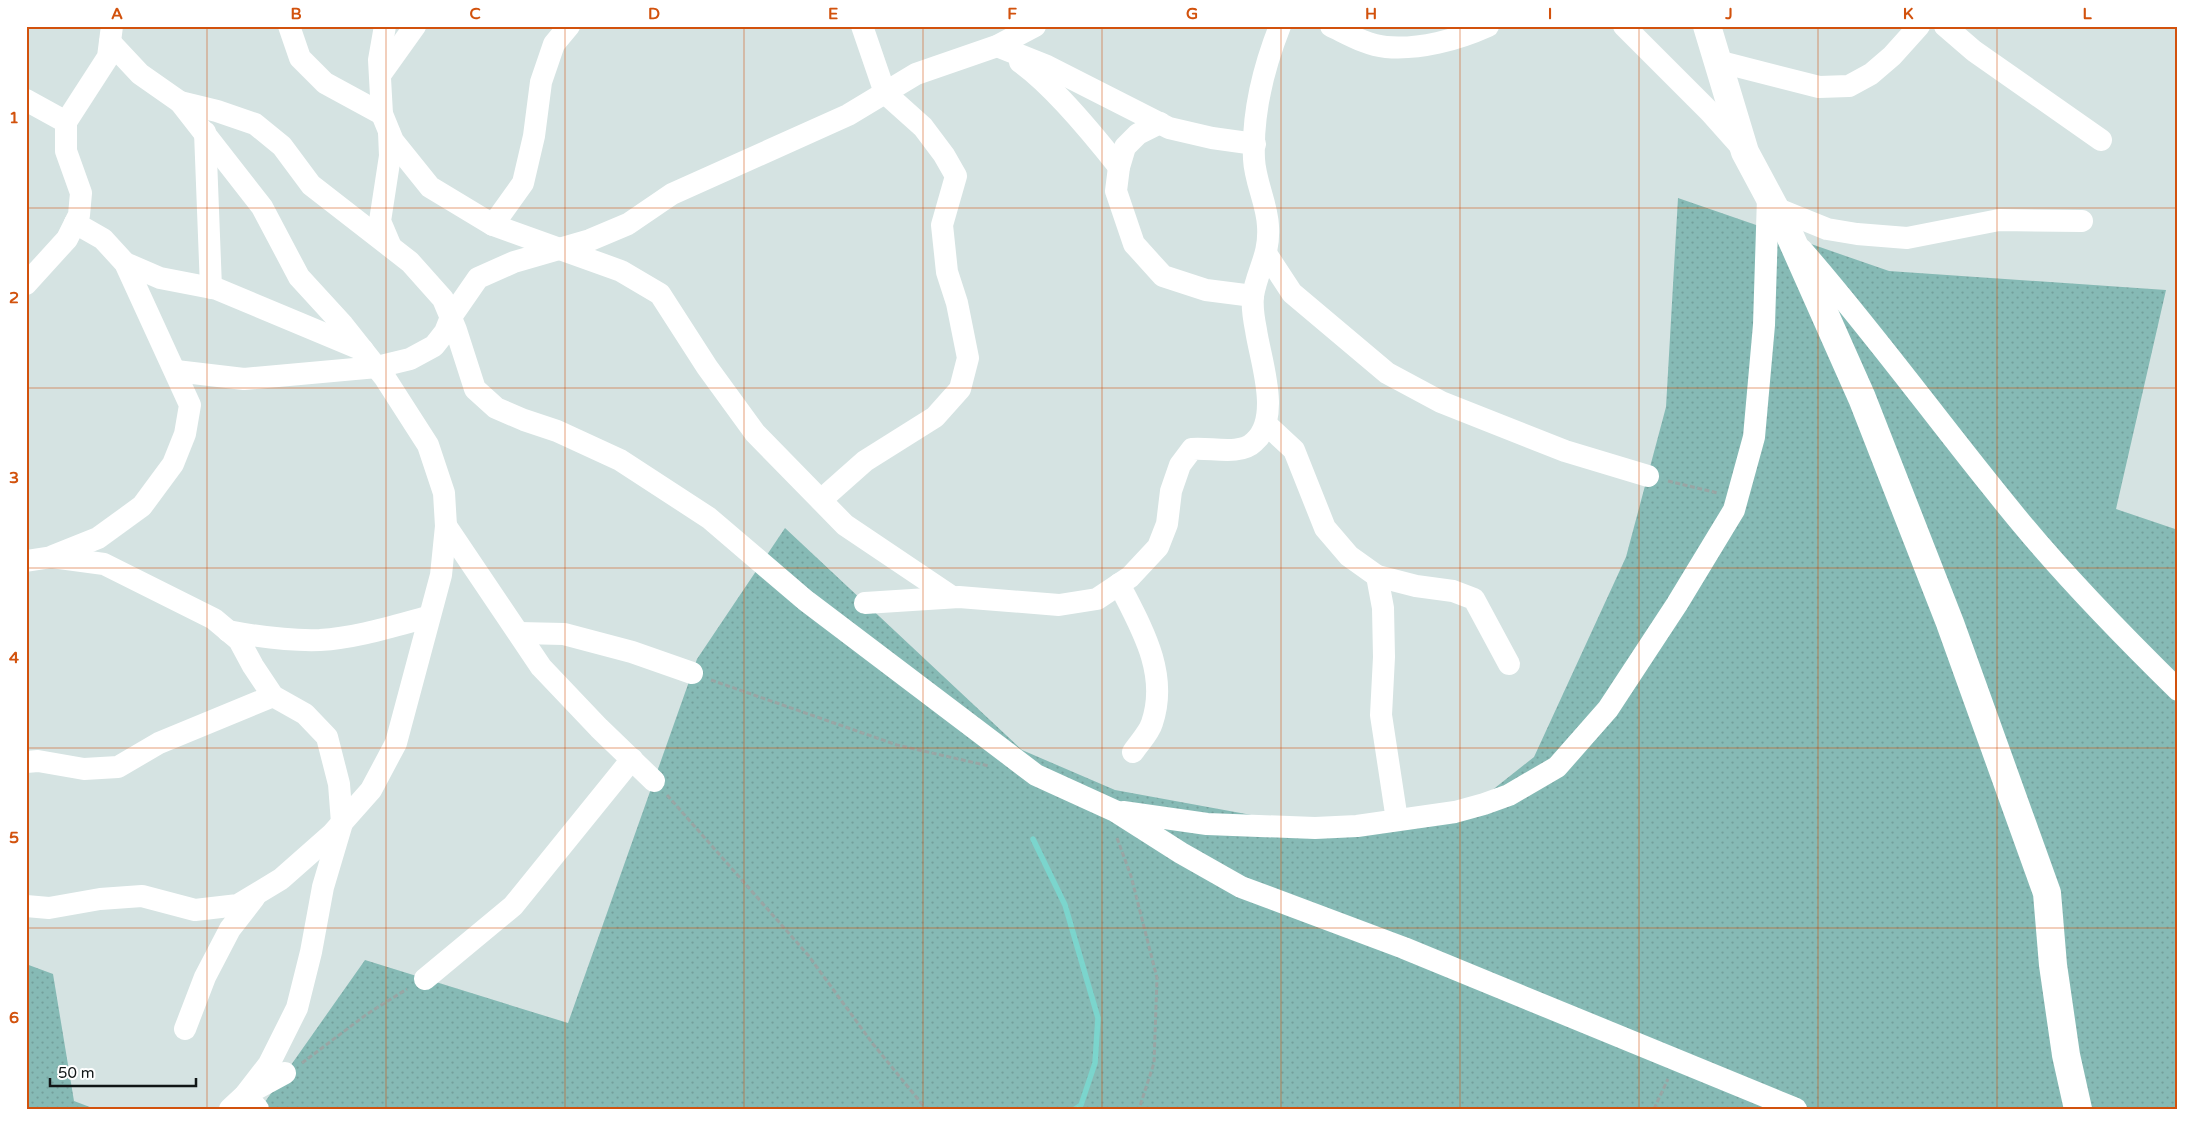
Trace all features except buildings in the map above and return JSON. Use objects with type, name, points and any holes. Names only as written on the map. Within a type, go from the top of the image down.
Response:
[{"type":"street","points":[[289,26],[300,58],[325,84],[386,123],[393,141],[430,187],[492,225],[621,271],[660,294],[707,367],[755,433],[845,525],[952,597]]},
{"type":"street","points":[[385,26],[379,60],[390,156],[380,221],[391,248]]},
{"type":"street","points":[[380,75],[415,26]]},
{"type":"street","points":[[492,225],[523,183],[534,136],[541,82],[554,44],[569,26]]},
{"type":"street","points":[[821,500],[866,461],[935,417],[960,389],[968,358],[957,303],[947,272],[942,225],[956,176],[944,155],[923,127],[885,93],[862,26]]},
{"type":"street","points":[[176,371],[244,380],[377,367],[410,359],[434,346],[445,332],[451,317],[478,278],[514,262],[561,249],[628,224],[672,194],[848,115],[916,74],[997,46],[1035,26]]},
{"type":"street","points":[[865,603],[952,597],[1059,605],[1098,599],[1130,577],[1158,547],[1167,524],[1171,491],[1180,465],[1192,449],[1208,447],[1232,451],[1254,443],[1266,424],[1268,380],[1256,330],[1253,296],[1267,255],[1268,225],[1254,160],[1258,99],[1268,57],[1280,26]]},
{"type":"street","points":[[1331,26],[1360,40],[1384,47],[1418,47],[1488,26]]},
{"type":"street","points":[[1624,26],[1710,112],[1745,152]]},
{"type":"street","points":[[1707,26],[1745,152],[1770,202],[1790,236],[1862,398],[1950,623],[2047,893],[2053,965],[2063,1037],[2078,1109]]},
{"type":"street","points":[[1717,61],[1819,87],[1850,86],[1871,74],[1885,62],[1919,26]]},
{"type":"street","points":[[1945,26],[1974,51],[2101,140]]},
{"type":"street","points":[[26,906],[49,908],[100,899],[142,896],[195,910],[238,905],[281,879],[342,823],[372,790],[396,743],[428,617],[441,575],[446,526],[444,493],[428,445],[377,367],[299,277],[262,207],[205,132],[180,102],[140,74],[111,34]]},
{"type":"street","points":[[27,282],[67,239],[79,215],[80,193],[66,151],[66,122],[82,94],[108,57],[111,34]]},
{"type":"street","points":[[997,46],[1046,66],[1169,128],[1212,138],[1255,144]]},
{"type":"street","points":[[997,46],[1034,71],[1092,133],[1119,167]]},
{"type":"street","points":[[26,100],[66,122]]},
{"type":"street","points":[[180,102],[255,124],[282,146],[311,184],[410,262],[443,299],[451,317],[474,389],[496,408],[557,431],[620,460],[709,518],[805,600],[1036,775],[1110,809],[1241,887],[1404,948],[1796,1109]]},
{"type":"street","points":[[1160,123],[1138,134],[1125,147],[1119,167],[1116,191],[1134,244],[1163,276],[1206,290],[1253,296]]},
{"type":"street","points":[[205,132],[211,288]]},
{"type":"street","points":[[1770,202],[1827,229],[1857,234],[1907,238],[1999,220],[2082,221]]},
{"type":"street","points":[[1110,809],[1207,824],[1269,827],[1357,826],[1455,812],[1484,804],[1509,795],[1557,766],[1608,709],[1677,604],[1734,510],[1754,437],[1764,325],[1770,202]]},
{"type":"street","points":[[26,560],[52,556],[98,538],[142,506],[173,464],[185,434],[190,405],[125,263],[103,238],[75,223]]},
{"type":"street","points":[[1790,236],[1838,292],[2023,526],[2131,643],[2178,690]]},
{"type":"street","points":[[1267,255],[1292,293],[1388,373],[1441,402],[1565,451],[1648,476]]},
{"type":"street","points":[[125,263],[160,278],[211,288],[363,350]]},
{"type":"street","points":[[1266,424],[1294,450],[1325,528],[1349,556],[1377,576],[1416,586],[1453,591],[1474,599],[1510,664]]},
{"type":"street","points":[[446,526],[541,667],[654,781]]},
{"type":"street","points":[[52,556],[104,564],[214,618],[239,640],[253,666],[273,696],[305,714],[327,737],[340,784],[342,823],[323,886],[311,952],[297,1008],[269,1064],[244,1104]]},
{"type":"street","points":[[1377,576],[1383,608],[1384,657],[1381,715],[1397,820]]},
{"type":"street","points":[[1120,584],[1154,657],[1156,685],[1152,724],[1133,752]]},
{"type":"street","points":[[228,630],[264,638],[321,640],[383,629],[428,617]]},
{"type":"street","points":[[519,633],[564,634],[632,652],[692,673]]},
{"type":"street","points":[[26,762],[38,761],[84,770],[118,767],[159,743],[273,696]]},
{"type":"street","points":[[425,979],[513,906],[632,759]]},
{"type":"street","points":[[185,1029],[205,977],[230,929],[258,893]]},
{"type":"street","points":[[244,1104],[285,1073]]},
{"type":"path","points":[[1648,476],[1738,498]]},
{"type":"path","points":[[692,673],[818,719],[897,745],[992,767]]},
{"type":"path","points":[[654,781],[808,954],[873,1044],[926,1109]]},
{"type":"path","points":[[1110,809],[1131,876],[1157,978],[1154,1063],[1139,1109]]},
{"type":"path","points":[[285,1073],[319,1052],[367,1014],[425,979]]},
{"type":"path","points":[[1654,1109],[1677,1060]]},
{"type":"shaded area","points":[[1678,198],[1889,271],[2166,290],[2116,509],[2178,530],[2178,1109],[260,1109],[365,960],[568,1023],[697,659],[785,528],[1022,750],[1115,790],[1300,824],[1481,799],[1534,757],[1626,557],[1666,407]]},
{"type":"shaded area","points":[[26,964],[53,974],[74,1101],[95,1109],[26,1109]]},
{"type":"waterway","points":[[1033,839],[1065,905],[1098,1018],[1095,1063],[1081,1105],[1075,1109]]}]
